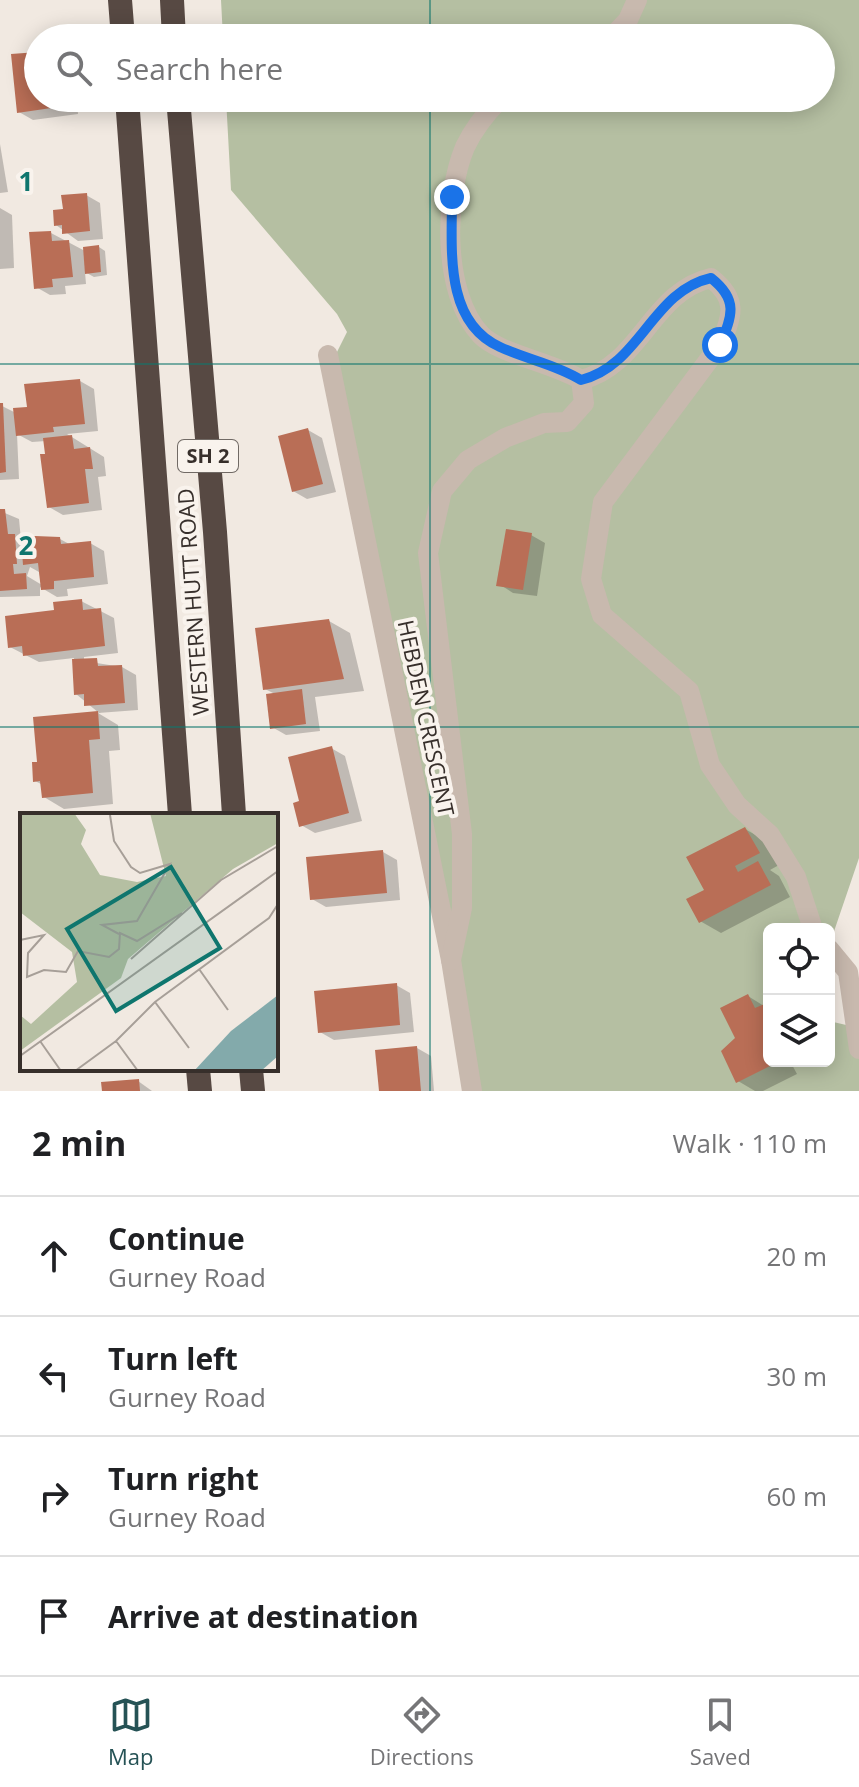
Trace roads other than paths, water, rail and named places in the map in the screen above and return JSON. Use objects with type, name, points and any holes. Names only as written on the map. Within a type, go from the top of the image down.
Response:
[{"type":"highway","points":[[120,0],[122,24]]},
{"type":"highway","points":[[172,0],[173,24]]},
{"type":"highway","name":"WESTERN HUTT ROAD","points":[[128,112],[180,813]]},
{"type":"highway","name":"WESTERN HUTT ROAD","points":[[179,112],[215,532],[234,813]]},
{"type":"highway","points":[[198,1071],[200,1091]]},
{"type":"highway","points":[[251,1071],[253,1091]]},
{"type":"street","points":[[624,24],[637,0]]},
{"type":"street","points":[[487,112],[465,149],[452,197],[456,294],[466,315],[483,337],[501,348],[559,366],[581,380],[599,376],[625,357],[654,317],[690,283],[711,278],[726,290],[732,315],[720,345],[603,502],[591,579],[602,615],[632,645],[689,691],[710,765],[737,805],[770,835],[796,877],[811,923]]},
{"type":"street","name":"HEBDEN CRESCENT","points":[[328,355],[451,960],[472,1091]]},
{"type":"street","points":[[451,960],[462,908],[462,834],[428,553],[442,491],[468,460],[505,438],[544,423],[567,422],[584,403],[581,380]]},
{"type":"street","points":[[835,956],[848,972],[859,1049]]}]
